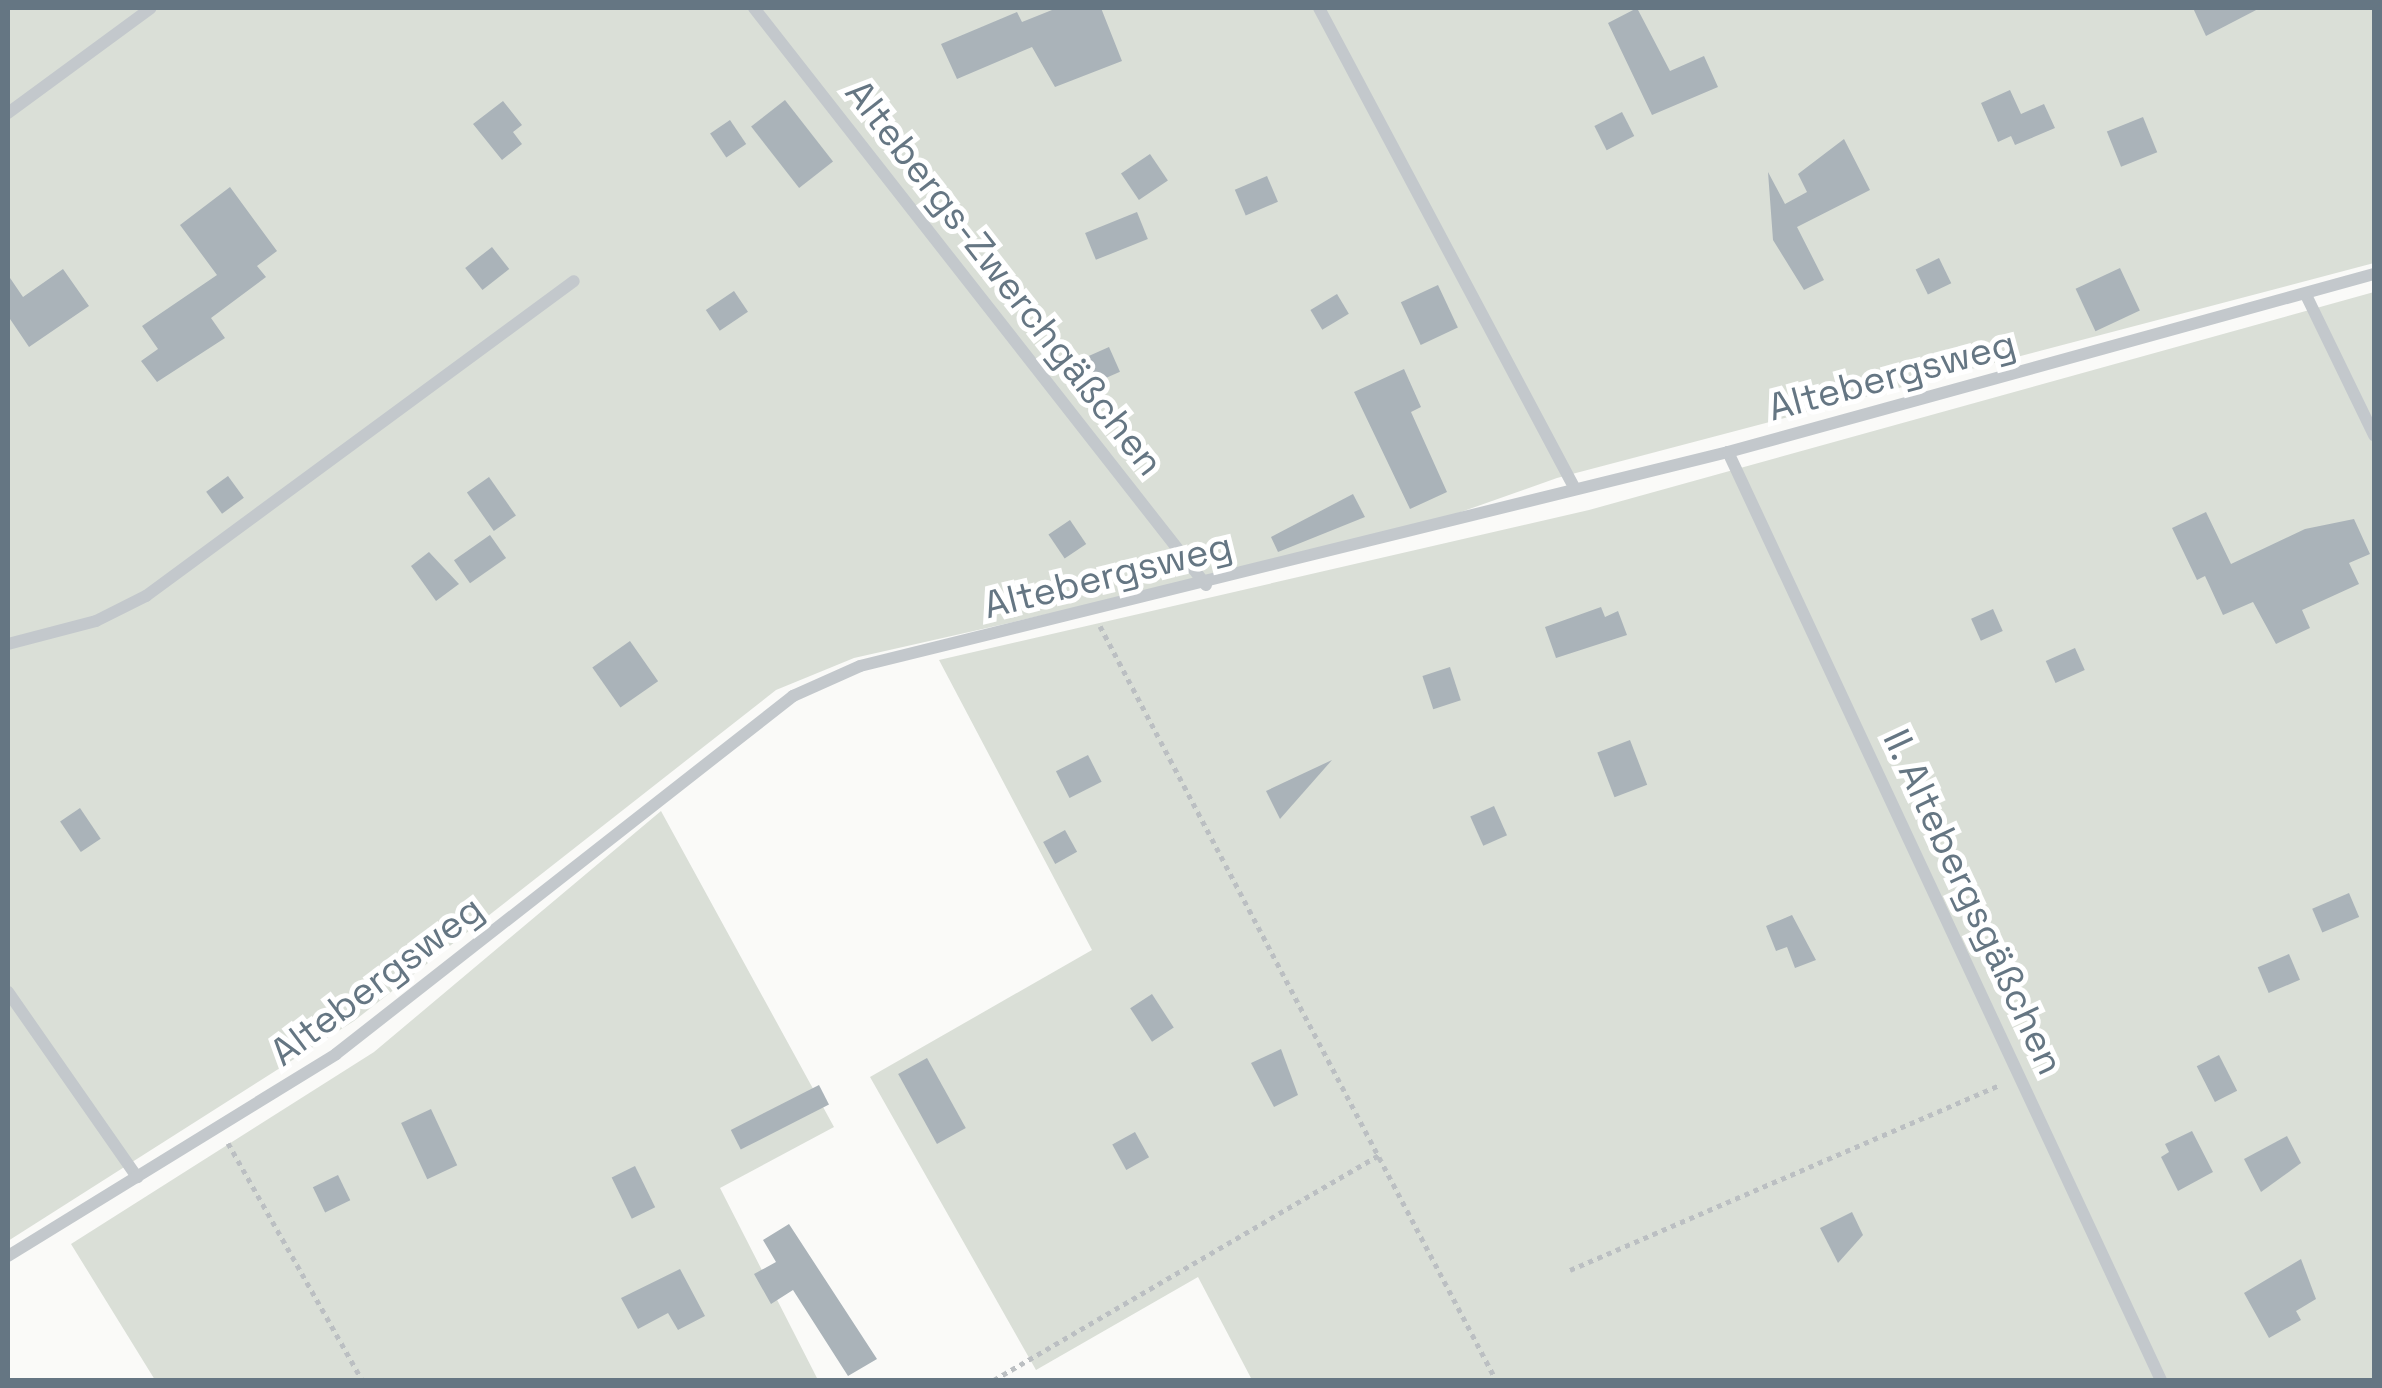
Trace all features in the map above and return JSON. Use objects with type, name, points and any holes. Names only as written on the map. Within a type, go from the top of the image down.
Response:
[{"type":"lane","points":[[8,113],[152,8]]},
{"type":"lane","name":"Altebergs-Zwerchgäßchen","points":[[754,8],[1206,585]]},
{"type":"lane","points":[[1320,8],[1574,487]]},
{"type":"lane","name":"Altebergsweg","points":[[8,1256],[384,1020],[792,696],[860,666],[1206,585],[1574,487],[1728,452],[2374,274]]},
{"type":"lane","points":[[8,644],[96,621],[146,596],[574,281]]},
{"type":"lane","points":[[2306,294],[2374,436]]},
{"type":"lane","name":"II. Altebergsgäßchen","points":[[1728,452],[2022,1075],[2160,1380]]},
{"type":"lane","points":[[8,992],[137,1177]]},
{"type":"path","points":[[1093,612],[1496,1380]]},
{"type":"path","points":[[1570,1270],[2022,1075]]},
{"type":"path","points":[[219,1127],[362,1380]]},
{"type":"path","points":[[994,1380],[1380,1154]]},
{"type":"shaded area","points":[[8,8],[2374,8],[2374,263],[1557,478],[1393,536],[854,658],[776,690],[354,1021],[8,1241]]},
{"type":"shaded area","points":[[2374,292],[2374,1380],[1252,1380],[1198,1277],[1036,1370],[870,1077],[1092,950],[939,660],[1589,510]]},
{"type":"shaded area","points":[[661,811],[834,1127],[720,1188],[818,1380],[155,1380],[71,1244],[374,1052]]},
{"type":"building","points":[[1057,8],[1101,8],[1122,61],[1055,87],[1032,47],[957,79],[941,44],[1017,12],[1022,22]]},
{"type":"building","points":[[1637,8],[1670,71],[1704,56],[1718,87],[1652,115],[1608,23]]},
{"type":"building","points":[[2193,8],[2260,8],[2206,36]]},
{"type":"building","points":[[2010,90],[2021,114],[2044,104],[2055,128],[2015,145],[2011,136],[1998,142],[1981,103]]},
{"type":"building","points":[[785,100],[833,161],[799,188],[751,126]]},
{"type":"building","points":[[503,101],[522,125],[513,132],[522,144],[502,160],[473,124]]},
{"type":"building","points":[[1622,112],[1634,136],[1607,150],[1594,126]]},
{"type":"building","points":[[2143,117],[2157,152],[2121,167],[2107,132]]},
{"type":"building","points":[[730,120],[746,144],[726,157],[710,133]]},
{"type":"building","points":[[1844,139],[1870,190],[1797,227],[1824,280],[1804,290],[1773,240],[1768,172],[1785,204],[1807,192],[1798,174]]},
{"type":"building","points":[[1150,154],[1168,181],[1139,200],[1121,174]]},
{"type":"building","points":[[1267,176],[1278,202],[1246,215],[1235,190]]},
{"type":"building","points":[[230,187],[277,251],[257,266],[266,277],[211,318],[225,338],[157,382],[141,361],[158,349],[142,326],[217,275],[180,225]]},
{"type":"building","points":[[1137,212],[1148,239],[1096,260],[1085,233]]},
{"type":"building","points":[[492,247],[509,269],[482,290],[465,268]]},
{"type":"building","points":[[1939,258],[1951,283],[1928,295],[1916,269]]},
{"type":"building","points":[[2120,268],[2140,311],[2095,331],[2076,289]]},
{"type":"building","points":[[63,269],[89,306],[29,347],[8,316],[8,275],[23,297]]},
{"type":"building","points":[[1438,285],[1458,328],[1421,345],[1401,302]]},
{"type":"building","points":[[734,291],[748,312],[720,331],[706,310]]},
{"type":"building","points":[[1337,294],[1349,314],[1322,330],[1310,310]]},
{"type":"building","points":[[1109,347],[1120,372],[1086,387],[1075,362]]},
{"type":"building","points":[[1404,369],[1421,407],[1411,412],[1447,492],[1410,509],[1354,392]]},
{"type":"building","points":[[228,476],[244,498],[222,514],[206,492]]},
{"type":"building","points":[[489,477],[516,516],[494,531],[467,492]]},
{"type":"building","points":[[1353,494],[1365,517],[1278,552],[1271,537]]},
{"type":"building","points":[[2206,512],[2231,564],[2305,529],[2354,519],[2370,554],[2349,563],[2359,584],[2302,610],[2310,628],[2276,644],[2253,602],[2223,615],[2205,576],[2197,580],[2172,528]]},
{"type":"building","points":[[1070,520],[1086,544],[1065,559],[1048,535]]},
{"type":"building","points":[[490,535],[506,558],[470,583],[454,560]]},
{"type":"building","points":[[429,552],[459,584],[436,601],[411,566]]},
{"type":"building","points":[[1601,607],[1605,617],[1618,611],[1627,635],[1556,658],[1545,627]]},
{"type":"building","points":[[1993,609],[2003,631],[1981,641],[1971,619]]},
{"type":"building","points":[[630,641],[658,681],[620,708],[592,667]]},
{"type":"building","points":[[2075,648],[2085,670],[2056,683],[2046,661]]},
{"type":"building","points":[[1450,667],[1461,700],[1433,709],[1422,676]]},
{"type":"building","points":[[1630,740],[1647,785],[1615,797],[1597,753]]},
{"type":"building","points":[[1088,755],[1102,782],[1070,798],[1056,771]]},
{"type":"building","points":[[1332,760],[1280,819],[1266,791]]},
{"type":"building","points":[[1494,806],[1507,835],[1483,846],[1470,817]]},
{"type":"building","points":[[80,808],[101,839],[81,852],[60,821]]},
{"type":"building","points":[[1065,830],[1077,852],[1055,864],[1043,842]]},
{"type":"building","points":[[2349,893],[2359,917],[2322,933],[2312,909]]},
{"type":"building","points":[[1792,915],[1816,960],[1795,968],[1787,947],[1776,951],[1766,926]]},
{"type":"building","points":[[2289,954],[2300,980],[2269,993],[2258,967]]},
{"type":"building","points":[[1152,994],[1174,1028],[1152,1042],[1130,1008]]},
{"type":"building","points":[[1281,1049],[1298,1095],[1274,1107],[1251,1063]]},
{"type":"building","points":[[2219,1055],[2237,1091],[2215,1102],[2197,1066]]},
{"type":"building","points":[[927,1058],[966,1128],[937,1144],[898,1074]]},
{"type":"building","points":[[819,1085],[829,1105],[741,1150],[731,1130]]},
{"type":"building","points":[[431,1109],[457,1165],[427,1179],[401,1123]]},
{"type":"building","points":[[2192,1131],[2213,1172],[2178,1191],[2161,1157],[2169,1152],[2165,1144]]},
{"type":"building","points":[[1135,1132],[1149,1157],[1126,1170],[1112,1145]]},
{"type":"building","points":[[2287,1136],[2301,1163],[2261,1192],[2244,1159]]},
{"type":"building","points":[[635,1166],[655,1207],[632,1219],[612,1177]]},
{"type":"building","points":[[338,1175],[350,1200],[325,1212],[313,1187]]},
{"type":"building","points":[[1852,1212],[1863,1235],[1838,1263],[1820,1228]]},
{"type":"building","points":[[789,1224],[877,1359],[848,1376],[793,1290],[771,1304],[754,1274],[776,1262],[763,1240]]},
{"type":"building","points":[[2301,1259],[2316,1299],[2296,1311],[2301,1320],[2269,1338],[2244,1293]]},
{"type":"building","points":[[680,1269],[705,1316],[678,1330],[668,1313],[638,1329],[621,1298]]}]
